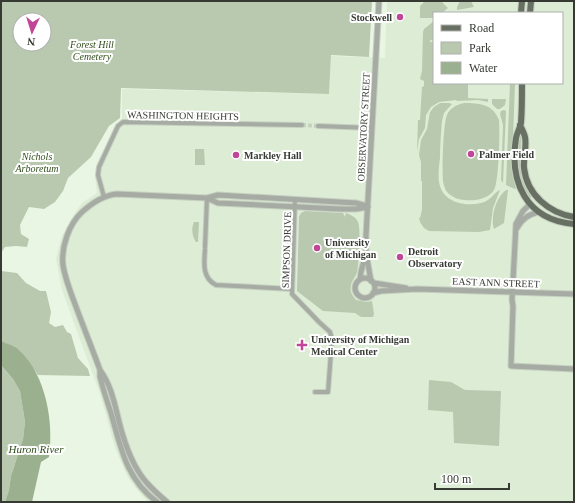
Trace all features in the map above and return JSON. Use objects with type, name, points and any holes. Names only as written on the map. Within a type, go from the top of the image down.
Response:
[{"type":"main road","points":[[521,12],[522,1]]},
{"type":"main road","points":[[530,12],[531,1]]},
{"type":"main road","points":[[522,84],[520,125],[516,137],[515,168],[519,185],[524,196],[538,212],[558,222],[574,224]]},
{"type":"main road","points":[[520,125],[525,137],[524,162],[527,181],[537,198],[544,206]]},
{"type":"main road","points":[[530,204],[534,202],[558,213],[574,216]]},
{"type":"street","name":"OBSERVATORY STREET","points":[[360,280],[360,272],[366,253],[379,1]]},
{"type":"street","name":"WASHINGTON HEIGHTS","points":[[104,197],[98,175],[99,167],[118,126],[123,122],[302,125]]},
{"type":"street","points":[[318,126],[372,128]]},
{"type":"street","points":[[167,502],[146,482],[132,458],[123,436],[112,394],[100,370],[79,316],[65,273],[63,266],[63,250],[75,219],[92,203],[111,194],[123,193],[207,198],[218,195],[295,199],[356,203],[368,207]]},
{"type":"street","points":[[207,198],[218,203],[356,209],[368,207]]},
{"type":"street","points":[[207,198],[205,271],[212,283],[216,285],[292,289]]},
{"type":"street","name":"SIMPSON DRIVE","points":[[295,199],[292,294],[330,332],[332,339],[328,392],[315,392]]},
{"type":"street","points":[[530,204],[523,211],[516,224],[511,366],[574,369]]},
{"type":"street","points":[[515,235],[517,228],[523,219],[538,212]]},
{"type":"street","name":"OBSERVATORY STREET","points":[[366,253],[373,282]]},
{"type":"street","points":[[366,278],[373,282],[373,293],[365,298],[358,295],[355,287],[357,282],[366,278]]},
{"type":"street","name":"EAST ANN STREET","points":[[373,282],[417,289]]},
{"type":"street","name":"EAST ANN STREET","points":[[373,293],[381,291],[417,289],[574,294]]},
{"type":"street","points":[[100,370],[101,382],[121,451],[127,465],[139,486],[157,502]]},
{"type":"shaded area","name":"University of Michigan","points":[[387,1],[574,1],[574,502],[148,502],[127,476],[115,448],[100,394],[62,290],[56,259],[62,236],[75,213],[82,203],[97,193],[95,176],[97,163],[116,125],[122,120],[122,89],[329,94],[331,56],[385,58]]},
{"type":"green space","name":"Forest Hill Cemetery","points":[[1,1],[372,1],[369,57],[331,55],[329,94],[121,88],[120,118],[109,126],[91,157],[68,178],[63,191],[55,202],[44,209],[29,207],[20,225],[21,234],[29,239],[27,247],[5,247],[1,253]]},
{"type":"green space","points":[[425,1],[441,1],[448,8],[443,12],[433,12],[433,18],[420,18],[420,6]]},
{"type":"green space","points":[[460,1],[471,1],[474,7],[457,10]]},
{"type":"green space","points":[[433,22],[433,41],[430,40],[430,42],[433,42],[433,84],[468,84],[468,98],[488,99],[488,102],[478,100],[456,100],[439,102],[431,107],[426,115],[425,128],[419,139],[417,152],[418,120],[420,120],[422,87],[424,86],[424,81],[420,79],[422,71],[424,29]]},
{"type":"green space","points":[[510,84],[515,84],[512,166],[516,188],[515,189],[506,185]]},
{"type":"green space","points":[[492,99],[506,99],[505,105],[500,109],[497,109],[492,104]]},
{"type":"green space","points":[[440,103],[452,104],[444,113],[442,121],[439,173],[441,189],[444,194],[455,202],[468,204],[484,202],[500,190],[493,208],[490,230],[479,232],[429,231],[424,228],[420,222],[419,218],[422,210],[421,162],[419,155],[421,140],[427,129],[430,112]]},
{"type":"green space","name":"Palmer Field","points":[[464,103],[475,103],[485,106],[493,111],[499,120],[499,156],[496,185],[491,194],[474,200],[462,200],[450,195],[446,190],[443,181],[443,147],[447,115],[456,106]]},
{"type":"green space","points":[[501,111],[506,111],[503,183],[501,180],[503,125],[500,114]]},
{"type":"green space","points":[[520,135],[522,175],[524,182],[532,196],[531,198],[526,193],[518,169],[518,142]]},
{"type":"green space","points":[[195,149],[204,149],[205,165],[195,165]]},
{"type":"green space","points":[[506,190],[508,190],[504,223],[494,229],[493,214],[499,198]]},
{"type":"green space","points":[[305,211],[343,213],[345,217],[346,213],[353,216],[357,220],[359,226],[358,262],[356,276],[352,282],[351,290],[356,300],[367,302],[372,301],[373,317],[361,317],[355,313],[323,311],[297,291],[299,217],[301,213]]},
{"type":"green space","points":[[194,222],[199,222],[198,242],[196,242],[192,230]]},
{"type":"green space","points":[[1,271],[17,273],[26,283],[40,291],[46,291],[51,312],[49,323],[55,327],[63,325],[67,332],[71,334],[78,358],[88,369],[90,376],[38,375],[19,350],[1,341]]},
{"type":"green space","points":[[1,365],[13,379],[20,391],[25,422],[23,439],[11,476],[5,502],[1,502]]},
{"type":"green space","points":[[429,380],[451,382],[465,390],[501,391],[499,446],[454,443],[453,412],[428,410]]},
{"type":"water","name":"Huron River","points":[[1,341],[14,346],[29,361],[42,386],[49,415],[49,457],[41,462],[32,502],[5,502],[11,476],[23,439],[25,422],[20,391],[13,379],[1,365]]},
{"type":"tunnel","points":[[302,125],[318,126]]},
{"type":"place","name":"Stockwell","points":[[400,17]]},
{"type":"place","name":"Palmer Field","points":[[471,154]]},
{"type":"place","name":"Markley Hall","points":[[236,155]]},
{"type":"place","name":"University of Michigan","points":[[317,248]]},
{"type":"place","name":"Detroit Observatory","points":[[400,257]]},
{"type":"place","name":"University of Michigan Medical Center","points":[[302,345]]},
{"type":"park label","name":"Nichols Arboretum","points":[[37,162]]}]
